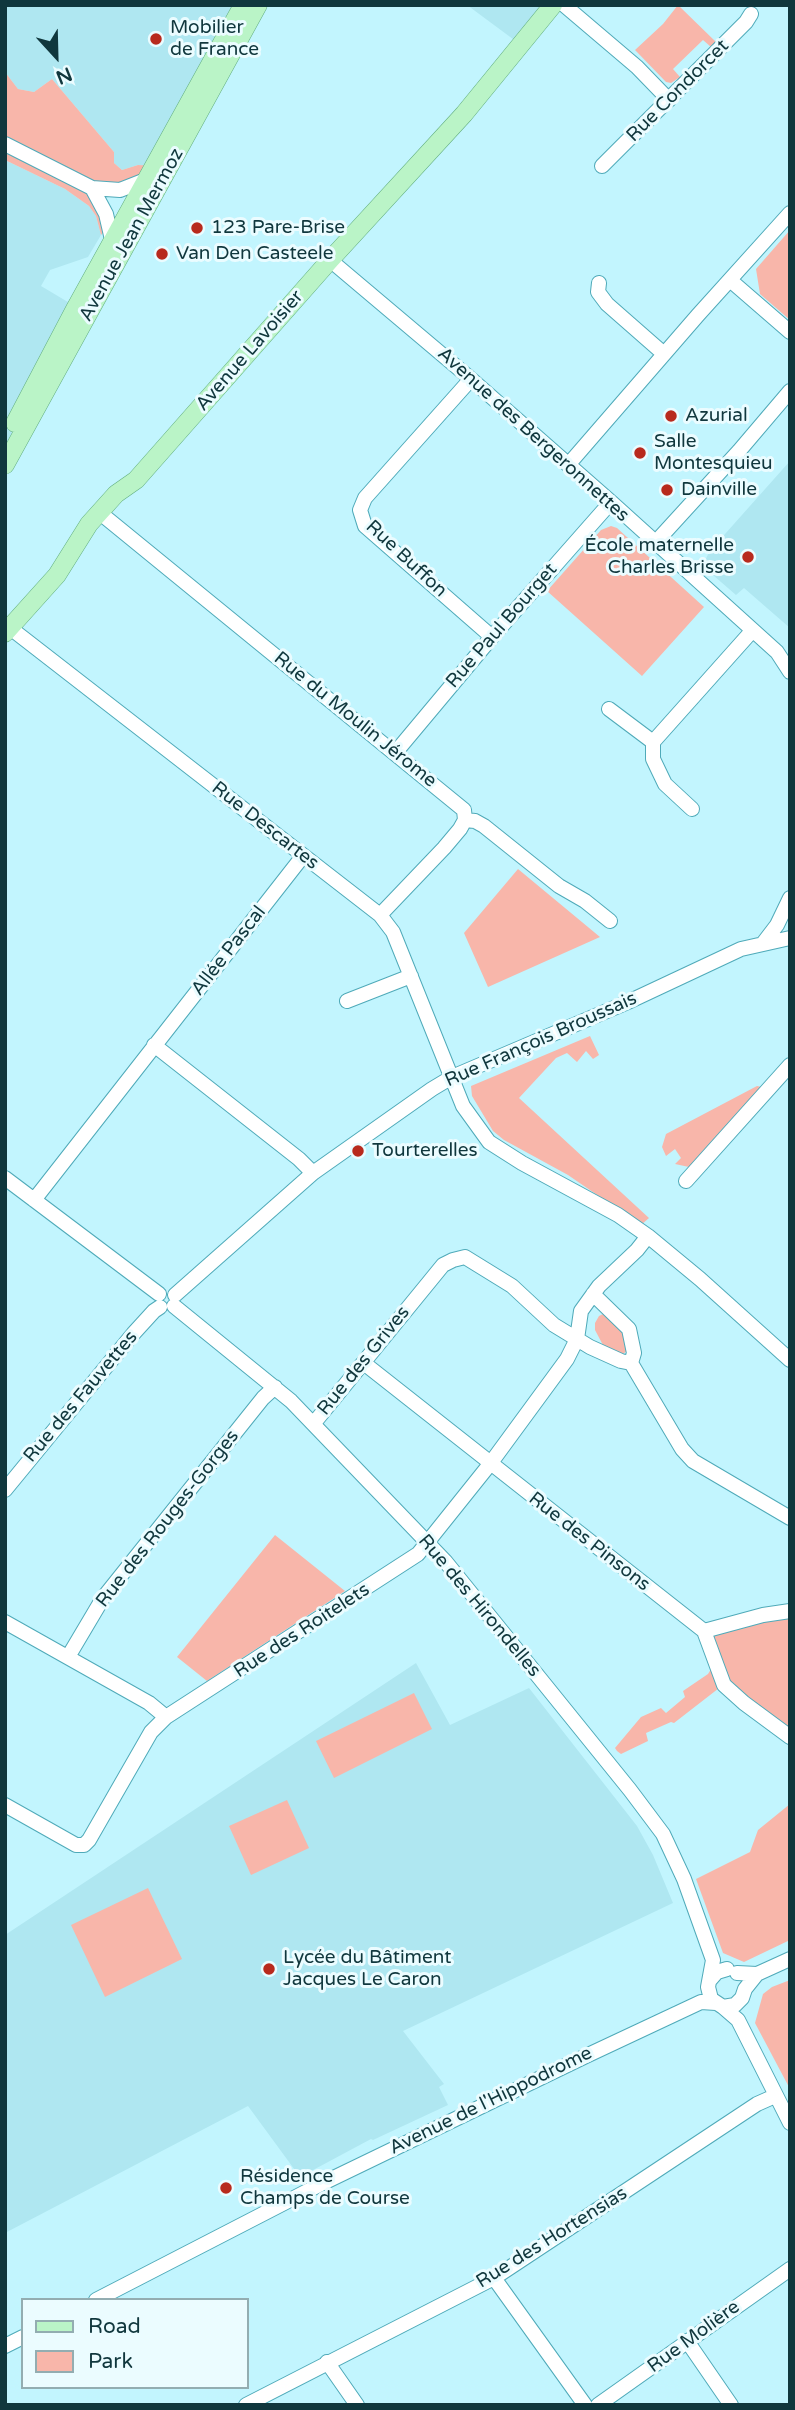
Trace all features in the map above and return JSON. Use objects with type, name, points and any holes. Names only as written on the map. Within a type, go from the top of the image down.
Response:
[{"type":"main road","points":[[5,441],[243,5]]},
{"type":"main road","name":"Avenue Jean Mermoz","points":[[5,465],[258,5]]},
{"type":"main road","name":"Avenue Lavoisier","points":[[7,630],[57,575],[99,512],[116,494],[136,480],[330,260],[464,114],[553,5]]},
{"type":"street","points":[[564,5],[637,67],[669,100]]},
{"type":"street","name":"Rue Condorcet","points":[[602,166],[751,14]]},
{"type":"street","points":[[5,144],[93,188],[120,190],[148,179]]},
{"type":"street","points":[[93,188],[106,214],[113,243]]},
{"type":"street","points":[[568,465],[790,214]]},
{"type":"street","name":"Avenue des Bergeronnettes","points":[[330,260],[611,502],[777,652],[790,672]]},
{"type":"street","points":[[730,280],[790,332]]},
{"type":"street","points":[[599,283],[598,292],[607,304],[664,354]]},
{"type":"street","name":"Rue Buffon","points":[[471,379],[365,498],[360,510],[365,526],[492,636]]},
{"type":"street","points":[[655,542],[790,391]]},
{"type":"street","name":"Rue Paul Bourget","points":[[395,753],[492,636],[611,502]]},
{"type":"street","name":"Rue du Moulin Jérome","points":[[99,512],[464,810],[465,820],[475,821],[484,827],[559,886],[585,901],[610,921]]},
{"type":"street","name":"Rue Descartes","points":[[7,630],[380,915],[393,932],[463,1106],[489,1142],[618,1215],[648,1236],[790,1360]]},
{"type":"street","points":[[692,809],[665,784],[653,759],[653,742],[752,631]]},
{"type":"street","points":[[609,709],[653,742]]},
{"type":"street","points":[[380,915],[444,848],[465,820]]},
{"type":"street","name":"Allée Pascal","points":[[34,1200],[303,856]]},
{"type":"street","points":[[764,942],[777,925],[790,898]]},
{"type":"street","name":"Rue François Broussais","points":[[297,1187],[406,1106],[452,1077],[572,1027],[741,949],[790,938]]},
{"type":"street","points":[[347,1001],[411,976]]},
{"type":"street","points":[[154,1045],[299,1159],[313,1173]]},
{"type":"street","points":[[686,1181],[786,1069]]},
{"type":"street","name":"Rue des Hirondelles","points":[[5,1178],[167,1300],[275,1387],[314,1423],[484,1608],[647,1811],[663,1835],[680,1869],[713,1960],[709,1983]]},
{"type":"street","name":"Rue des Fauvettes","points":[[5,1490],[153,1311],[297,1187]]},
{"type":"street","name":"Rue des Roitelets","points":[[5,1805],[76,1845],[84,1845],[151,1731],[166,1717],[418,1554],[490,1464],[567,1359],[577,1339],[581,1311],[593,1294],[648,1236]]},
{"type":"street","name":"Rue des Grives","points":[[314,1423],[365,1364],[443,1265],[453,1260],[465,1258],[492,1272],[512,1286],[554,1325],[577,1339]]},
{"type":"street","points":[[593,1294],[629,1329],[634,1353],[631,1363]]},
{"type":"street","points":[[577,1339],[631,1363],[682,1449],[693,1461],[790,1517]]},
{"type":"street","name":"Rue des Pinsons","points":[[365,1364],[704,1631]]},
{"type":"street","name":"Rue des Rouges-Gorges","points":[[68,1657],[103,1598],[263,1398],[275,1387]]},
{"type":"street","points":[[790,1611],[763,1615],[704,1631],[723,1685],[790,1737]]},
{"type":"street","points":[[5,1622],[149,1703],[166,1717]]},
{"type":"street","points":[[790,1959],[757,1973],[717,1972],[709,1983],[713,2004],[738,2020],[790,2123]]},
{"type":"street","points":[[713,1960],[742,1977],[738,2020]]},
{"type":"street","points":[[713,2004],[735,2005],[757,1973]]},
{"type":"street","name":"Avenue de l'Hippodrome","points":[[100,2298],[321,2183],[713,2004]]},
{"type":"street","name":"Rue des Hortensias","points":[[246,2405],[494,2278],[757,2104],[775,2096]]},
{"type":"street","name":"Rue Molière","points":[[598,2405],[790,2269]]},
{"type":"street","points":[[494,2278],[585,2405]]},
{"type":"street","points":[[5,2346],[21,2338]]},
{"type":"street","points":[[687,2341],[731,2405]]},
{"type":"street","points":[[327,2362],[357,2405]]},
{"type":"shaded area","points":[[5,5],[251,5],[161,169],[138,165],[122,170],[114,163],[114,152],[52,79],[34,92],[18,89],[5,72]]},
{"type":"shaded area","points":[[467,5],[553,5],[521,45]]},
{"type":"shaded area","points":[[5,160],[65,189],[89,206],[96,216],[101,235],[88,257],[50,270],[41,286],[83,311],[5,452]]},
{"type":"shaded area","name":"École maternelle Charles Brisse","points":[[790,461],[790,628],[744,588],[736,595],[706,569],[705,561],[709,552]]},
{"type":"shaded area","name":"Lycée du Bâtiment Jacques Le Caron","points":[[416,1663],[450,1725],[529,1688],[637,1826],[653,1855],[673,1903],[403,2031],[444,2084],[439,2087],[448,2105],[371,2139],[300,2177],[248,2106],[5,2233],[5,1935]]},
{"type":"green space","points":[[678,5],[716,42],[711,47],[703,40],[673,69],[680,77],[671,83],[666,82],[635,50],[663,24]]},
{"type":"green space","points":[[5,72],[18,89],[34,92],[52,79],[114,152],[114,163],[122,170],[138,165],[154,166],[148,179],[93,188],[109,226],[101,235],[96,216],[89,206],[65,189],[5,160]]},
{"type":"green space","points":[[790,230],[790,320],[760,294],[756,269]]},
{"type":"green space","points":[[611,526],[617,528],[704,607],[642,676],[547,591],[601,530]]},
{"type":"green space","points":[[518,869],[600,937],[488,987],[464,933]]},
{"type":"green space","points":[[590,1036],[599,1055],[593,1059],[586,1051],[577,1062],[567,1053],[556,1058],[519,1098],[649,1218],[641,1225],[568,1175],[504,1140],[493,1131],[472,1096],[471,1086]]},
{"type":"green space","points":[[757,1086],[762,1087],[689,1167],[675,1164],[681,1158],[675,1149],[666,1156],[662,1147],[666,1134]]},
{"type":"green space","points":[[603,1314],[626,1333],[629,1349],[622,1355],[604,1347],[595,1330],[595,1323]]},
{"type":"green space","points":[[275,1535],[345,1591],[207,1681],[177,1657]]},
{"type":"green space","points":[[790,1611],[790,1730],[723,1685],[674,1723],[646,1733],[648,1741],[621,1754],[617,1751],[615,1748],[641,1717],[661,1708],[666,1713],[685,1697],[683,1691],[708,1674],[716,1661],[704,1631]]},
{"type":"green space","points":[[414,1693],[432,1729],[334,1778],[316,1741]]},
{"type":"green space","points":[[287,1800],[309,1848],[251,1875],[229,1826]]},
{"type":"green space","points":[[790,1804],[790,1940],[744,1962],[723,1953],[696,1879],[750,1852],[758,1830]]},
{"type":"green space","points":[[148,1888],[182,1959],[105,1997],[71,1925]]},
{"type":"green space","points":[[790,1980],[790,2089],[755,2023],[763,1994]]},
{"type":"place","name":"Mobilier de France","points":[[156,39]]},
{"type":"place","name":"123 Pare-Brise","points":[[197,228]]},
{"type":"place","name":"Van Den Casteele","points":[[162,254]]},
{"type":"place","name":"Azurial","points":[[671,416]]},
{"type":"place","name":"Salle Montesquieu","points":[[640,453]]},
{"type":"place","name":"Dainville","points":[[667,490]]},
{"type":"place","name":"École maternelle Charles Brisse","points":[[748,557]]},
{"type":"place","name":"Tourterelles","points":[[358,1151]]},
{"type":"place","name":"Lycée du Bâtiment Jacques Le Caron","points":[[269,1969]]},
{"type":"place","name":"Résidence Champs de Course","points":[[226,2188]]}]
